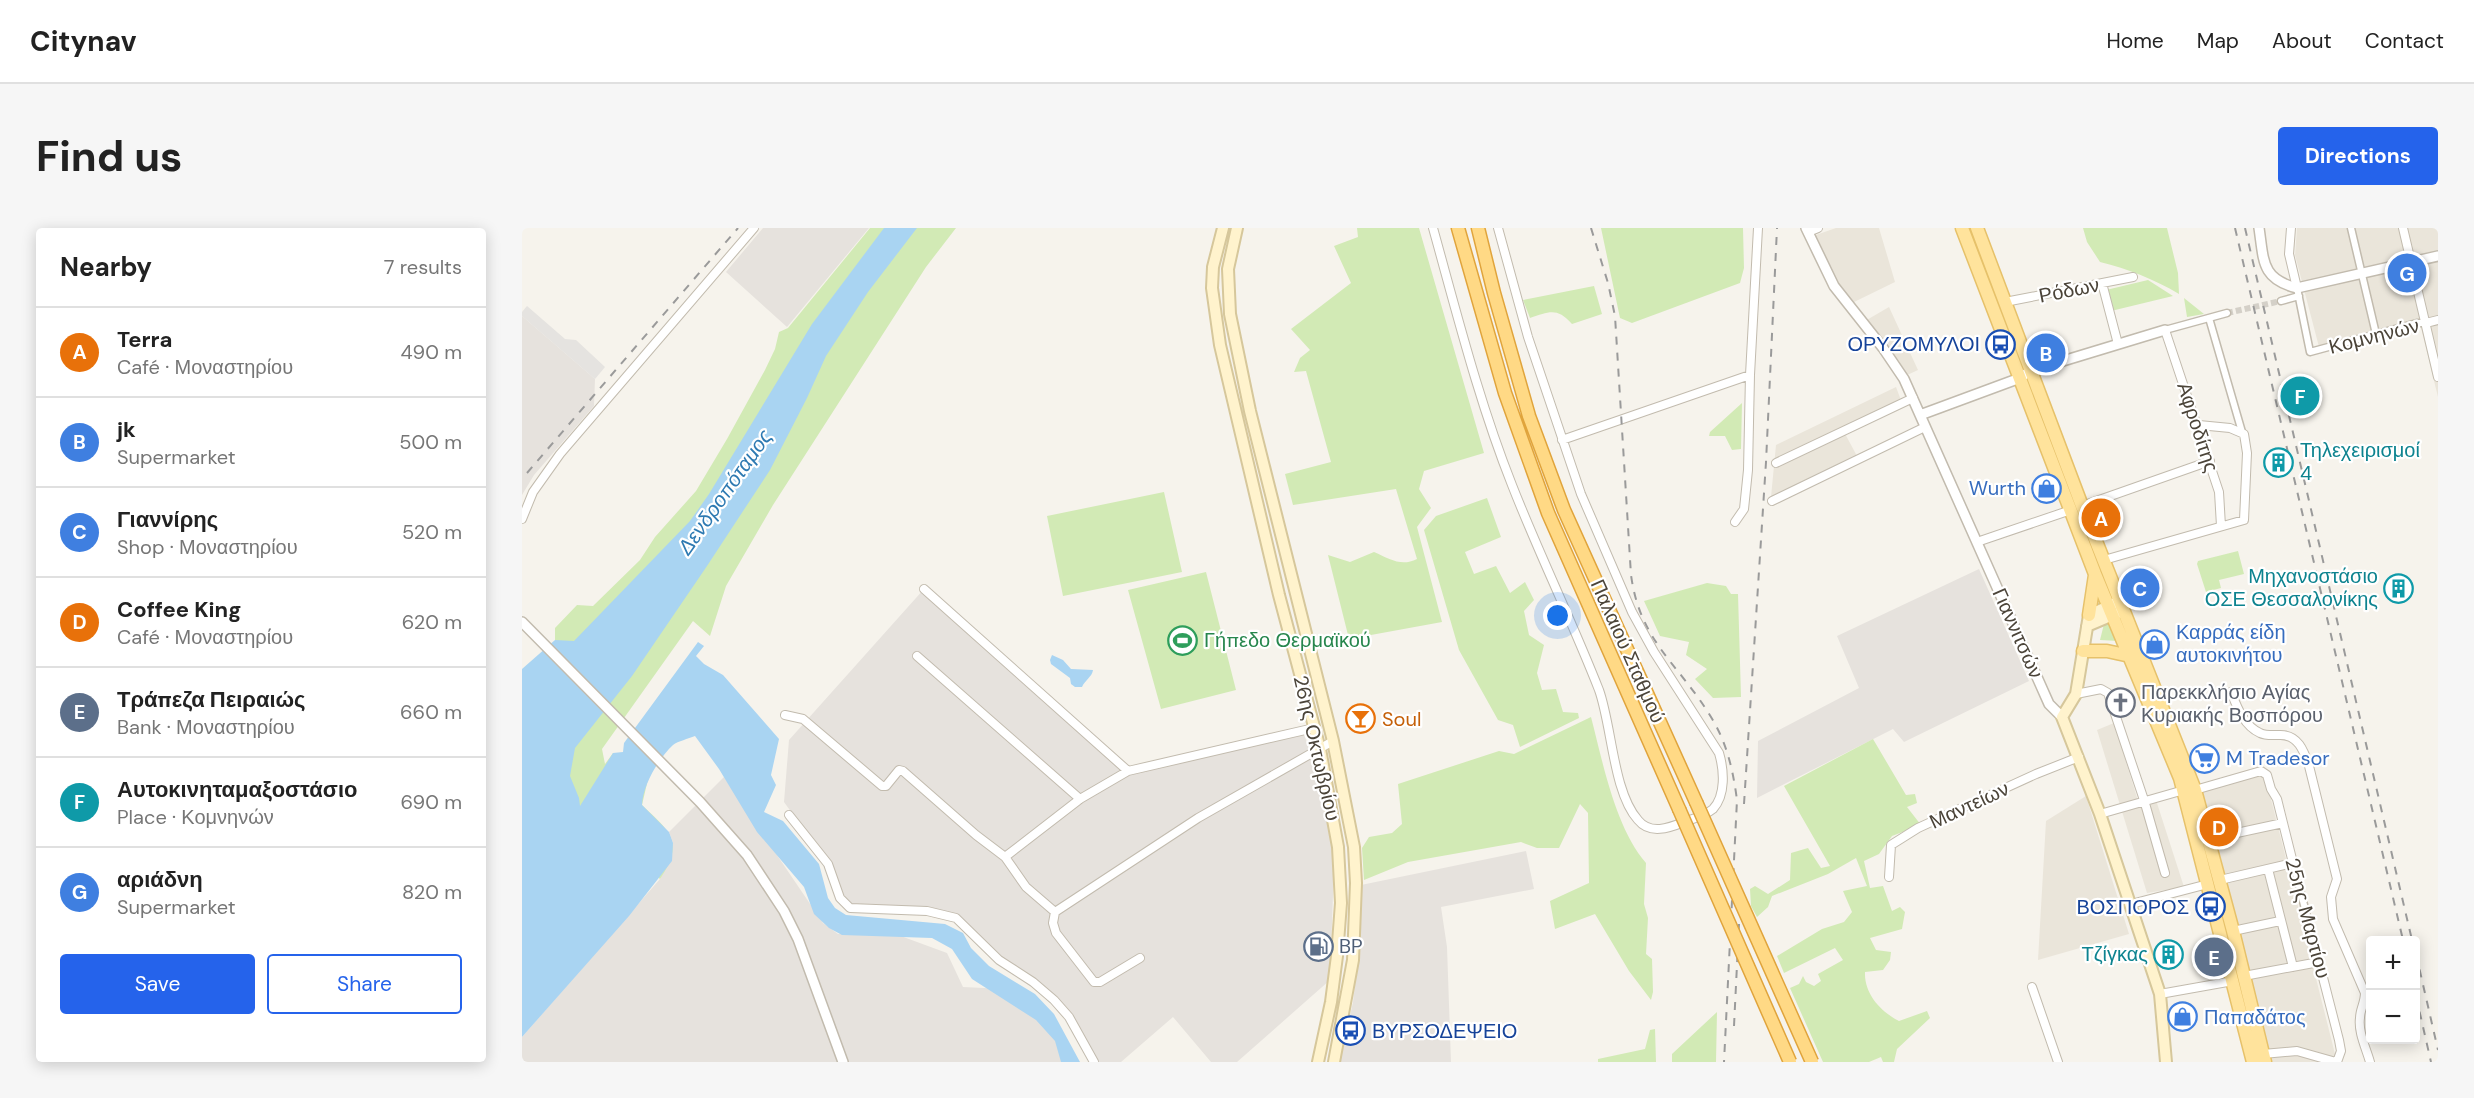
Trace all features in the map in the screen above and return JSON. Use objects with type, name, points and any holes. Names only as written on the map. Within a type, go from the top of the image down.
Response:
[{"type":"highway","name":"Παλαιού Σταθμού","points":[[1458,228],[1504,393],[1548,513],[1790,1062]]},
{"type":"highway","name":"Παλαιού Σταθμού","points":[[1479,228],[1494,293],[1529,416],[1564,510],[1812,1062]]},
{"type":"main road","name":"26ης Οκτωβρίου","points":[[1223,228],[1213,267],[1215,322],[1279,595],[1320,749],[1336,830],[1341,903],[1337,956],[1331,1002],[1318,1062]]},
{"type":"main road","name":"26ης Οκτωβρίου","points":[[1237,228],[1228,268],[1230,314],[1250,411],[1333,741],[1351,828],[1356,884],[1353,960],[1334,1062]]},
{"type":"main road","points":[[1962,228],[2025,375],[2077,508],[2096,574],[2116,608],[2209,839],[2214,882],[2233,931],[2253,1062]]},
{"type":"main road","points":[[1977,228],[2005,302],[2025,375]]},
{"type":"main road","points":[[2077,508],[2104,560],[2130,656],[2189,790],[2239,979],[2264,1058]]},
{"type":"main road","points":[[2062,717],[2076,694],[2096,574]]},
{"type":"main road","points":[[2088,621],[2116,608]]},
{"type":"main road","points":[[2083,651],[2107,651],[2130,656]]},
{"type":"main road","name":"Γιαννιτσών","points":[[2062,717],[2100,814],[2160,994],[2166,1062]]},
{"type":"street","points":[[522,519],[526,506],[543,476],[560,454],[603,407],[754,228]]},
{"type":"street","points":[[1433,228],[1484,406],[1511,484],[1600,692],[1624,794],[1641,823],[1657,830],[1668,828],[1712,810],[1722,786],[1723,765],[1719,753],[1654,652],[1632,612],[1581,494],[1528,337],[1498,228]]},
{"type":"street","points":[[1735,522],[1744,509],[1748,470],[1750,375],[1758,228]]},
{"type":"street","points":[[1807,230],[1818,228]]},
{"type":"street","points":[[2259,228],[2264,265],[2268,272],[2279,282],[2298,292]]},
{"type":"street","points":[[2291,228],[2289,254],[2298,292]]},
{"type":"street","points":[[2351,228],[2376,334]]},
{"type":"street","points":[[2403,228],[2438,377]]},
{"type":"street","name":"Γιαννιτσών","points":[[1807,230],[1834,286],[1891,358],[1913,398],[2049,704],[2062,717]]},
{"type":"street","points":[[2281,301],[2298,292],[2438,256]]},
{"type":"street","name":"Ρόδων","points":[[2005,302],[2133,278]]},
{"type":"street","points":[[2102,283],[2118,344]]},
{"type":"street","name":"Κομνηνών","points":[[2298,292],[2310,351],[2417,323],[2438,320]]},
{"type":"street","points":[[1920,415],[2025,375],[2118,344],[2227,313]]},
{"type":"street","points":[[2104,560],[2244,520],[2247,453],[2245,438],[2210,318]]},
{"type":"street","name":"Αφροδίτης","points":[[2165,330],[2199,425],[2219,492],[2221,526]]},
{"type":"street","points":[[1562,440],[1750,375]]},
{"type":"street","points":[[1776,463],[1913,398]]},
{"type":"street","points":[[2199,425],[2242,432]]},
{"type":"street","points":[[1772,501],[1925,427]]},
{"type":"street","points":[[1977,542],[2210,461]]},
{"type":"street","points":[[924,589],[1128,771]]},
{"type":"street","points":[[522,613],[524,625],[676,778],[747,855],[784,911],[817,986],[843,1062]]},
{"type":"street","points":[[917,656],[1080,799]]},
{"type":"street","points":[[2076,694],[2101,689],[2107,691],[2144,800],[2165,873]]},
{"type":"street","points":[[2231,692],[2243,718],[2260,733],[2283,734],[2293,738],[2302,748],[2309,766],[2337,879],[2331,897],[2334,919],[2365,993],[2360,1029],[2370,1062]]},
{"type":"street","points":[[786,715],[803,719],[882,786],[886,786],[899,770],[903,771],[976,836],[1005,857],[1026,887],[1055,912]]},
{"type":"street","points":[[1005,857],[1080,799],[1128,771],[1314,728]]},
{"type":"street","points":[[1140,958],[1100,982],[1094,982],[1056,933],[1053,923],[1055,912],[1198,818],[1333,741]]},
{"type":"street","name":"Μαντείων","points":[[1889,877],[1891,845],[1918,828],[2079,757]]},
{"type":"street","name":"25ης Μαρτίου","points":[[2189,790],[2258,771],[2267,775],[2277,799],[2339,1040],[2341,1051],[2336,1062]]},
{"type":"street","points":[[2100,814],[2144,800],[2189,790]]},
{"type":"street","points":[[789,815],[828,864],[843,902],[850,908],[927,911],[956,918],[999,960],[1033,982],[1054,1000],[1069,1017],[1094,1062]]},
{"type":"street","points":[[2209,839],[2283,823]]},
{"type":"street","points":[[2131,904],[2293,863]]},
{"type":"street","points":[[2268,869],[2293,967]]},
{"type":"street","points":[[2233,931],[2280,921]]},
{"type":"street","points":[[2160,994],[2319,962]]},
{"type":"street","points":[[2032,987],[2058,1062]]},
{"type":"street","points":[[2264,1058],[2297,1051],[2336,1062]]},
{"type":"shaded area","points":[[763,228],[869,228],[787,327],[726,272]]},
{"type":"shaded area","points":[[1836,228],[1879,228],[1895,282],[1852,303],[1839,289],[1813,236]]},
{"type":"shaded area","points":[[2297,228],[2438,228],[2438,397],[2419,320],[2319,347],[2295,255]]},
{"type":"shaded area","points":[[527,306],[565,339],[576,340],[605,367],[595,379],[522,316]]},
{"type":"shaded area","points":[[1889,307],[1918,370],[1903,377],[1865,321]]},
{"type":"shaded area","points":[[522,316],[595,379],[594,406],[534,475],[522,495]]},
{"type":"shaded area","points":[[1896,387],[1902,403],[1843,430],[1857,456],[1771,497],[1776,445]]},
{"type":"shaded area","points":[[1979,569],[2029,681],[1904,742],[1893,729],[1757,798],[1758,741],[1859,688],[1837,636]]},
{"type":"shaded area","points":[[924,589],[1128,771],[1304,734],[1329,810],[1334,866],[1330,980],[1237,1062],[1211,1062],[1173,1017],[1121,1062],[1098,1062],[1075,1021],[963,924],[936,912],[864,909],[849,903],[836,885],[812,841],[784,802],[789,740]]},
{"type":"shaded area","points":[[2114,723],[2139,804],[2156,800],[2184,887],[2147,893],[2097,730]]},
{"type":"shaded area","points":[[2264,771],[2337,1062],[2271,1062],[2200,787]]},
{"type":"shaded area","points":[[724,777],[823,923],[838,934],[898,935],[947,953],[963,987],[1005,989],[1036,1013],[1064,1049],[1069,1062],[522,1062],[522,1037],[660,879],[673,843],[669,832]]},
{"type":"shaded area","points":[[2086,796],[2129,934],[2038,960],[2046,821]]},
{"type":"shaded area","points":[[1526,851],[1534,889],[1441,907],[1447,947],[1451,1062],[1340,1062],[1353,1002],[1358,960],[1361,885]]},
{"type":"green space","points":[[870,228],[956,228],[926,267],[773,505],[726,586],[710,636],[693,621],[602,749],[605,764],[613,753],[648,779],[642,805],[667,830],[673,846],[668,866],[660,879],[522,762],[555,643],[555,628],[577,605],[593,606],[640,560],[655,537],[696,491],[765,370],[775,349],[779,332],[788,328]]},
{"type":"green space","points":[[1357,228],[1419,228],[1484,453],[1424,471],[1419,489],[1431,508],[1417,527],[1442,622],[1349,639],[1328,555],[1350,562],[1374,552],[1401,562],[1417,559],[1396,489],[1293,505],[1285,474],[1331,462],[1306,371],[1294,372],[1300,358],[1310,350],[1291,329],[1351,283],[1334,246],[1358,237]]},
{"type":"green space","points":[[1601,228],[1743,228],[1744,268],[1740,283],[1632,323],[1620,318]]},
{"type":"green space","points":[[2083,228],[2167,228],[2178,273],[2179,294],[2141,275],[2100,262],[2087,242]]},
{"type":"green space","points":[[2148,280],[2173,296],[2111,311],[2106,290]]},
{"type":"green space","points":[[1594,286],[1602,314],[1572,324],[1562,315],[1552,312],[1530,318],[1523,300]]},
{"type":"green space","points":[[2184,298],[2204,314],[2187,317]]},
{"type":"green space","points":[[1742,403],[1741,449],[1732,450],[1725,436],[1709,436],[1710,432]]},
{"type":"green space","points":[[1164,492],[1182,572],[1063,596],[1047,516]]},
{"type":"green space","points":[[1487,498],[1501,537],[1465,552],[1474,574],[1496,566],[1510,593],[1525,582],[1534,600],[1524,611],[1529,635],[1544,645],[1537,673],[1542,690],[1556,689],[1563,712],[1578,713],[1579,718],[1520,747],[1513,725],[1498,720],[1459,650],[1424,530],[1436,516]]},
{"type":"green space","points":[[2238,551],[2244,574],[2219,580],[2221,588],[2206,592],[2198,561]]},
{"type":"green space","name":"Γήπεδο Θερμαϊκού","points":[[1206,572],[1236,690],[1161,709],[1128,590]]},
{"type":"green space","points":[[1707,583],[1726,586],[1731,594],[1738,594],[1741,697],[1713,698],[1695,679],[1707,669],[1686,655],[1689,642],[1660,636],[1644,601]]},
{"type":"green space","points":[[2104,624],[2110,624],[2118,641],[2100,640]]},
{"type":"green space","points":[[1591,717],[1618,813],[1635,848],[1646,863],[1644,904],[1648,918],[1646,954],[1652,959],[1653,992],[1651,1000],[1629,971],[1595,914],[1555,929],[1550,901],[1589,883],[1588,813],[1580,804],[1559,848],[1537,848],[1521,842],[1408,862],[1364,880],[1362,848],[1369,837],[1392,833],[1402,824],[1398,784],[1499,751],[1514,754]]},
{"type":"green space","points":[[1873,739],[1906,795],[1915,794],[1917,803],[1907,807],[1921,825],[1892,836],[1879,854],[1864,861],[1870,888],[1883,886],[1892,911],[1900,907],[1905,912],[1902,929],[1870,938],[1876,950],[1891,952],[1890,960],[1883,970],[1865,972],[1865,980],[1875,1001],[1892,1017],[1899,1021],[1927,1011],[1930,1018],[1897,1049],[1894,1062],[1883,1062],[1881,1057],[1869,1062],[1823,1062],[1790,988],[1799,984],[1803,976],[1806,982],[1814,986],[1821,981],[1818,974],[1843,960],[1835,948],[1784,973],[1777,956],[1822,929],[1844,922],[1852,912],[1843,891],[1867,886],[1856,858],[1828,874],[1772,896],[1768,907],[1757,917],[1751,906],[1750,889],[1755,886],[1768,894],[1790,880],[1791,853],[1808,848],[1821,868],[1830,866],[1784,786]]},
{"type":"green space","points":[[1717,1012],[1716,1062],[1672,1062],[1672,1054]]},
{"type":"green space","points":[[1655,1029],[1656,1062],[1598,1062],[1598,1059],[1645,1049],[1650,1030]]},
{"type":"water","name":"Δενδροπόταμος","points":[[884,228],[917,228],[868,292],[826,356],[770,470],[707,566],[632,676],[575,748],[570,776],[580,806],[613,753],[623,752],[624,743],[698,642],[704,646],[696,656],[704,664],[723,675],[779,739],[771,775],[776,785],[764,812],[783,821],[819,864],[828,898],[835,908],[846,915],[945,924],[963,933],[971,948],[989,966],[1035,994],[1054,1014],[1080,1062],[1061,1062],[1055,1041],[1036,1020],[972,979],[952,949],[932,938],[842,935],[829,928],[814,914],[804,887],[757,832],[719,769],[695,736],[675,744],[667,751],[652,773],[643,797],[642,805],[669,832],[673,843],[672,861],[629,916],[522,1037],[522,669],[555,640],[574,641],[690,521],[709,494],[812,324]]},
{"type":"water","points":[[1052,655],[1063,660],[1071,669],[1093,670],[1082,687],[1075,687],[1071,684],[1070,678],[1051,664]]},
{"type":"tunnel","points":[[2227,313],[2281,301]]},
{"type":"railway","points":[[527,473],[738,228]]},
{"type":"railway","points":[[1591,228],[1608,283],[1615,316],[1631,575],[1636,598],[1643,618],[1662,651],[1699,698],[1717,727],[1731,767],[1737,800],[1724,1062]]},
{"type":"railway","points":[[1744,804],[1766,462],[1777,228]]},
{"type":"railway","points":[[2235,228],[2402,936]]},
{"type":"railway","points":[[2245,228],[2411,936]]},
{"type":"railway","points":[[1734,1026],[1739,924]]},
{"type":"railway","points":[[2420,971],[2438,1050]]},
{"type":"railway","points":[[2420,1014],[2431,1062]]},
{"type":"place","name":"αριάδνη","points":[[2407,273]]},
{"type":"place","name":"ΟΡΥΖΟΜΥΛΟΙ","points":[[2001,344]]},
{"type":"place","name":"jk","points":[[2046,353]]},
{"type":"place","name":"Αυτοκινηταμαξοστάσιο","points":[[2300,396]]},
{"type":"place","name":"Τηλεχειρισμοί 4","points":[[2279,462]]},
{"type":"place","name":"Wurth","points":[[2047,488]]},
{"type":"place","name":"Terra","points":[[2101,518]]},
{"type":"place","name":"Γιαννίρης","points":[[2140,588]]},
{"type":"place","name":"Μηχανοστάσιο ΟΣΕ Θεσσαλονίκης","points":[[2399,588]]},
{"type":"place","name":"Γήπεδο Θερμαϊκού","points":[[1183,640]]},
{"type":"place","name":"Καρράς είδη αυτοκινήτου","points":[[2155,644]]},
{"type":"place","name":"Παρεκκλήσιο Αγίας Κυριακής Βοσπόρου","points":[[2120,703]]},
{"type":"place","name":"Soul","points":[[1361,719]]},
{"type":"place","name":"M Tradesor","points":[[2205,758]]},
{"type":"place","name":"Coffee King","points":[[2219,827]]},
{"type":"place","name":"ΒΟΣΠΟΡΟΣ","points":[[2210,907]]},
{"type":"place","name":"BP","points":[[1318,946]]},
{"type":"place","name":"Τζίγκας","points":[[2169,954]]},
{"type":"place","name":"Τράπεζα Πειραιώς","points":[[2214,957]]},
{"type":"place","name":"Παπαδάτος","points":[[2183,1017]]},
{"type":"place","name":"ΒΥΡΣΟΔΕΨΕΙΟ","points":[[1351,1031]]}]
